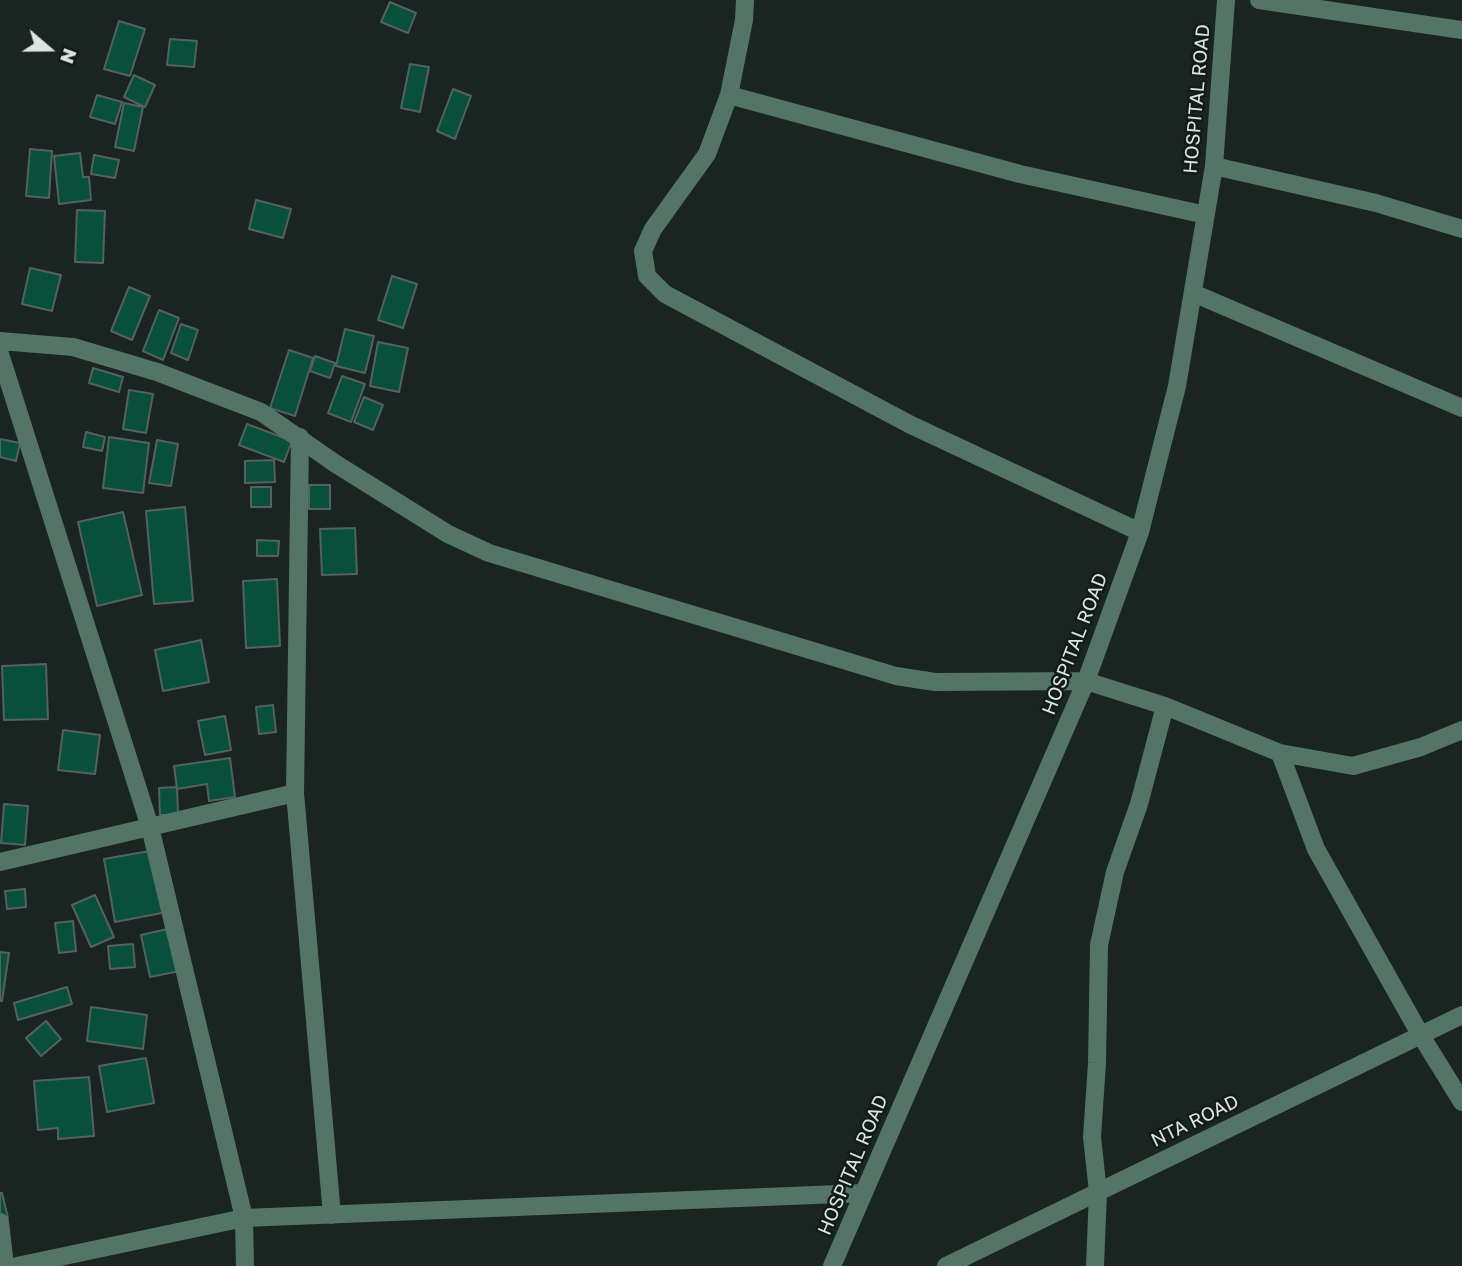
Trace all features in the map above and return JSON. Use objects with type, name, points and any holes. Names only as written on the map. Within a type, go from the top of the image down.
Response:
[{"type":"street","points":[[745,0],[744,20],[729,95],[707,154],[653,229],[643,251],[647,276],[665,294],[911,425],[1140,532]]},
{"type":"street","name":"HOSPITAL ROAD","points":[[832,1266],[1086,681],[1140,532],[1177,386],[1214,166],[1226,0]]},
{"type":"street","points":[[1259,0],[1462,30]]},
{"type":"street","points":[[729,95],[1020,174],[1206,215]]},
{"type":"street","points":[[1214,166],[1376,203],[1462,229]]},
{"type":"street","points":[[1193,293],[1462,408]]},
{"type":"street","points":[[0,341],[73,347],[157,372],[261,412],[448,534],[489,553],[896,676],[935,682],[1086,681],[1165,706],[1280,753],[1353,766],[1421,747],[1462,730]]},
{"type":"street","points":[[0,354],[150,827],[244,1218],[244,1266]]},
{"type":"street","points":[[300,437],[295,793],[332,1215]]},
{"type":"street","points":[[1095,1266],[1098,1192],[1092,1137],[1100,946],[1115,872],[1139,804],[1165,706]]},
{"type":"street","points":[[1280,753],[1316,849],[1420,1034],[1462,1102]]},
{"type":"street","points":[[0,862],[295,793]]},
{"type":"street","name":"NTA ROAD","points":[[946,1266],[1462,1015]]},
{"type":"street","points":[[17,1266],[244,1218],[864,1193]]},
{"type":"street","points":[[0,1222],[5,1266]]},
{"type":"building","points":[[390,2],[416,13],[408,33],[381,22]]},
{"type":"building","points":[[119,21],[145,29],[130,76],[104,69]]},
{"type":"building","points":[[170,39],[197,41],[194,67],[167,65]]},
{"type":"building","points":[[410,64],[429,67],[420,112],[401,108]]},
{"type":"building","points":[[134,75],[155,85],[145,107],[124,97]]},
{"type":"building","points":[[453,89],[471,96],[455,139],[437,131]]},
{"type":"building","points":[[97,95],[122,102],[115,124],[90,117]]},
{"type":"building","points":[[124,103],[143,107],[134,151],[115,147]]},
{"type":"building","points":[[30,149],[52,151],[49,198],[26,196]]},
{"type":"building","points":[[80,153],[83,177],[89,177],[91,200],[59,204],[54,156]]},
{"type":"building","points":[[94,155],[119,160],[115,178],[91,174]]},
{"type":"building","points":[[256,200],[291,209],[283,238],[249,229]]},
{"type":"building","points":[[77,210],[105,211],[103,263],[75,262]]},
{"type":"building","points":[[30,268],[61,275],[52,311],[22,304]]},
{"type":"building","points":[[392,276],[417,284],[403,328],[378,320]]},
{"type":"building","points":[[129,287],[150,296],[132,340],[111,331]]},
{"type":"building","points":[[159,310],[179,318],[163,360],[143,351]]},
{"type":"building","points":[[181,324],[198,330],[188,360],[171,353]]},
{"type":"building","points":[[345,329],[374,336],[365,373],[336,366]]},
{"type":"building","points":[[378,342],[408,348],[399,392],[370,386]]},
{"type":"building","points":[[289,350],[313,358],[295,416],[270,408]]},
{"type":"building","points":[[315,356],[335,363],[330,378],[310,371]]},
{"type":"building","points":[[93,368],[123,377],[119,392],[89,383]]},
{"type":"building","points":[[342,376],[365,384],[351,422],[328,413]]},
{"type":"building","points":[[129,390],[153,394],[146,433],[123,429]]},
{"type":"building","points":[[364,397],[383,405],[373,430],[354,422]]},
{"type":"building","points":[[247,424],[292,441],[284,462],[239,445]]},
{"type":"building","points":[[86,432],[105,437],[102,451],[83,447]]},
{"type":"building","points":[[109,437],[149,443],[143,493],[103,488]]},
{"type":"building","points":[[0,439],[20,443],[16,461],[0,457]]},
{"type":"building","points":[[157,440],[178,444],[171,486],[149,483]]},
{"type":"building","points":[[274,460],[275,482],[245,483],[245,461]]},
{"type":"building","points":[[309,485],[330,485],[330,509],[309,509]]},
{"type":"building","points":[[251,487],[271,487],[271,507],[251,507]]},
{"type":"building","points":[[185,507],[193,601],[154,604],[146,511]]},
{"type":"building","points":[[123,512],[142,595],[97,606],[78,522]]},
{"type":"building","points":[[355,528],[357,574],[322,575],[320,529]]},
{"type":"building","points":[[257,540],[279,541],[278,556],[257,556]]},
{"type":"building","points":[[277,579],[280,646],[246,648],[243,581]]},
{"type":"building","points":[[201,640],[209,682],[163,691],[155,650]]},
{"type":"building","points":[[46,664],[48,719],[4,720],[2,666]]},
{"type":"building","points":[[273,705],[276,732],[259,734],[256,707]]},
{"type":"building","points":[[225,716],[231,750],[205,755],[198,721]]},
{"type":"building","points":[[63,730],[100,735],[95,774],[58,770]]},
{"type":"building","points":[[230,758],[235,797],[209,801],[207,784],[177,789],[174,766]]},
{"type":"building","points":[[177,787],[178,815],[160,815],[159,788]]},
{"type":"building","points":[[4,804],[28,806],[25,845],[1,843]]},
{"type":"building","points":[[155,850],[167,912],[115,922],[104,859]]},
{"type":"building","points":[[25,889],[26,907],[7,909],[5,891]]},
{"type":"building","points":[[95,895],[114,937],[91,947],[72,905]]},
{"type":"building","points":[[73,921],[76,951],[59,953],[55,923]]},
{"type":"building","points":[[181,926],[190,969],[150,977],[141,935]]},
{"type":"building","points":[[133,944],[135,967],[110,969],[108,946]]},
{"type":"building","points":[[0,952],[9,953],[2,1001],[0,1001]]},
{"type":"building","points":[[67,987],[72,1004],[18,1020],[14,1003]]},
{"type":"building","points":[[91,1007],[147,1015],[143,1049],[87,1041]]},
{"type":"building","points":[[46,1021],[61,1039],[41,1056],[26,1038]]},
{"type":"building","points":[[146,1058],[154,1103],[107,1112],[99,1066]]},
{"type":"building","points":[[89,1077],[94,1136],[58,1139],[58,1128],[38,1130],[34,1081]]},
{"type":"building","points":[[0,1193],[8,1218],[0,1220]]}]
